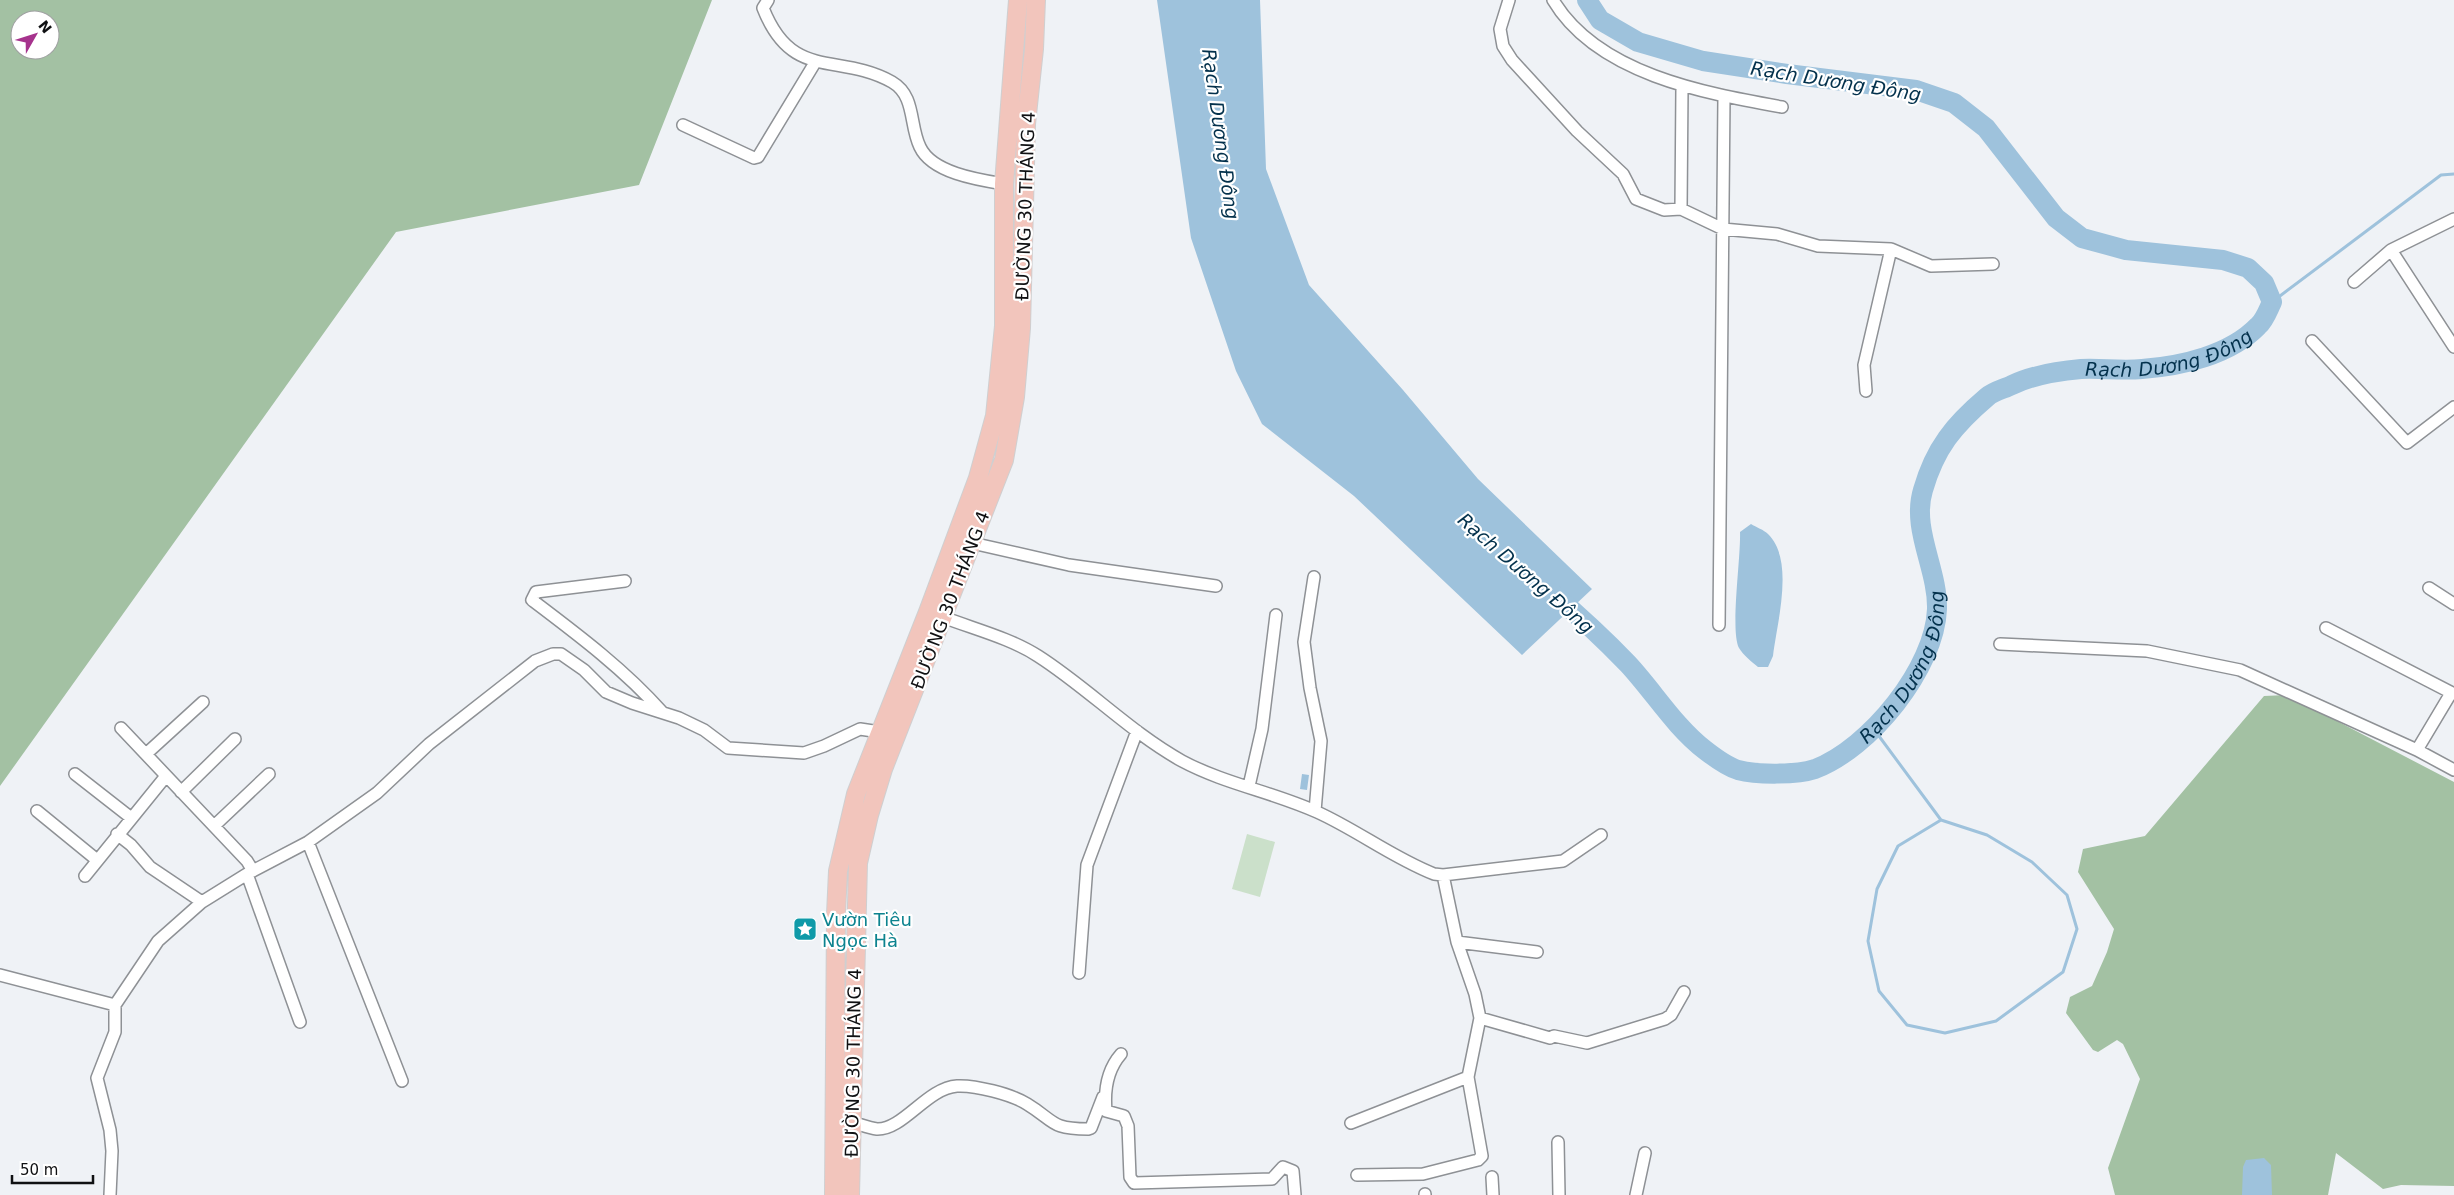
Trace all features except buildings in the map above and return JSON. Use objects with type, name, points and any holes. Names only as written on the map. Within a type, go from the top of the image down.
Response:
[{"type":"main road","name":"ĐƯỜNG 30 THÁNG 4","points":[[850,1195],[851,1122],[844,1066],[836,914],[838,871],[847,825],[856,794],[880,732],[972,543],[1004,460],[1015,396],[1004,184],[1016,47],[1018,0]]},
{"type":"main road","name":"ĐƯỜNG 30 THÁNG 4","points":[[834,1195],[858,863],[869,815],[936,614],[978,478],[994,416],[1012,327],[1026,124],[1034,49],[1036,0]]},
{"type":"main road","points":[[1016,47],[1034,49]]},
{"type":"main road","points":[[836,914],[855,915]]},
{"type":"street","points":[[768,0],[764,3],[763,8],[767,16],[787,46],[797,55],[854,69],[892,82],[901,90],[909,102],[920,146],[928,157],[942,167],[961,175],[1004,184]]},
{"type":"street","points":[[1509,0],[1500,30],[1503,46],[1512,60],[1577,131],[1623,174],[1636,199],[1664,210],[1681,209],[1723,229],[1777,234],[1818,246],[1891,249],[1931,266],[1992,264]]},
{"type":"street","points":[[1553,0],[1569,21],[1610,55],[1682,87],[1724,97],[1782,107]]},
{"type":"street","points":[[682,126],[754,158],[758,158],[816,61]]},
{"type":"street","points":[[1681,209],[1682,87]]},
{"type":"street","points":[[1720,626],[1724,97]]},
{"type":"street","points":[[2354,282],[2391,250],[2454,218]]},
{"type":"street","points":[[1866,390],[1864,365],[1891,249]]},
{"type":"street","points":[[2391,250],[2454,347]]},
{"type":"street","points":[[2312,341],[2407,443],[2454,407]]},
{"type":"street","points":[[972,543],[1069,565],[1216,586]]},
{"type":"street","points":[[1314,577],[1304,642],[1310,688],[1321,742],[1315,811]]},
{"type":"street","points":[[625,581],[541,591],[536,592],[532,598],[647,695],[662,712]]},
{"type":"street","points":[[2429,588],[2454,604]]},
{"type":"street","points":[[936,614],[1011,642],[1038,655],[1137,731],[1181,760],[1213,776],[1249,786],[1315,811],[1421,869],[1443,875],[1563,862],[1601,835]]},
{"type":"street","points":[[1249,786],[1262,728],[1276,616]]},
{"type":"street","points":[[2326,628],[2453,694],[2417,750]]},
{"type":"street","points":[[2000,644],[2147,651],[2240,670],[2417,750],[2454,770]]},
{"type":"street","points":[[110,1195],[112,1151],[110,1130],[97,1078],[115,1032],[115,1005],[158,941],[202,902],[250,872],[308,842],[378,793],[429,744],[499,688],[545,656],[561,654],[569,658],[606,692],[662,712],[704,730],[728,748],[742,750],[764,748],[804,753],[820,748],[860,729],[880,732]]},
{"type":"street","points":[[146,754],[203,702]]},
{"type":"street","points":[[121,728],[247,861],[300,1022]]},
{"type":"street","points":[[1079,973],[1087,865],[1137,731]]},
{"type":"street","points":[[181,792],[235,739]]},
{"type":"street","points":[[75,774],[130,817]]},
{"type":"street","points":[[214,826],[269,774]]},
{"type":"street","points":[[85,876],[130,817],[166,776]]},
{"type":"street","points":[[37,810],[97,860]]},
{"type":"street","points":[[117,834],[150,867],[202,902]]},
{"type":"street","points":[[308,842],[402,1081]]},
{"type":"street","points":[[1357,1175],[1423,1174],[1478,1160],[1482,1156],[1468,1078],[1480,1018],[1475,994],[1457,942],[1443,875]]},
{"type":"street","points":[[1457,942],[1537,952]]},
{"type":"street","points":[[0,974],[115,1005]]},
{"type":"street","points":[[1480,1018],[1550,1038],[1554,1036],[1582,1044],[1665,1019],[1671,1015],[1684,992]]},
{"type":"street","points":[[851,1122],[877,1129],[895,1124],[938,1091],[958,1086],[998,1094],[1026,1103],[1055,1126],[1088,1129],[1091,1128],[1094,1117],[1105,1095],[1113,1063],[1121,1054]]},
{"type":"street","points":[[1351,1123],[1468,1078]]},
{"type":"street","points":[[1105,1095],[1106,1111],[1124,1116],[1128,1126],[1130,1177],[1134,1183],[1272,1180],[1284,1168],[1293,1171],[1295,1195]]},
{"type":"street","points":[[1558,1142],[1559,1195]]},
{"type":"street","points":[[1636,1195],[1645,1152]]},
{"type":"street","points":[[1492,1177],[1493,1195]]},
{"type":"green space","points":[[0,0],[712,0],[639,185],[396,232],[0,786]]},
{"type":"green space","points":[[2287,695],[2454,782],[2454,1186],[2401,1185],[2383,1189],[2336,1153],[2328,1195],[2115,1195],[2108,1168],[2140,1079],[2123,1044],[2117,1040],[2098,1052],[2093,1050],[2066,1013],[2070,997],[2092,986],[2107,952],[2114,929],[2078,872],[2083,849],[2145,836],[2264,696]]},
{"type":"green space","points":[[1247,834],[1275,842],[1260,897],[1232,889]]},
{"type":"water","points":[[1157,0],[1260,0],[1266,169],[1309,285],[1403,390],[1478,479],[1592,589],[1522,655],[1354,496],[1262,424],[1236,371],[1191,238]]},
{"type":"water","points":[[1751,524],[1768,534],[1776,545],[1781,559],[1783,575],[1773,656],[1768,667],[1758,667],[1743,653],[1739,648],[1735,626],[1740,532]]},
{"type":"water","points":[[1302,774],[1309,775],[1307,790],[1300,789]]},
{"type":"water","points":[[2264,1158],[2271,1165],[2272,1195],[2242,1195],[2243,1167],[2246,1160]]},
{"type":"waterway","name":"Rạch Dương Đông","points":[[1552,593],[1591,627],[1619,655],[1684,731],[1717,759],[1734,769],[1746,772],[1777,774],[1815,769],[1836,759],[1877,725],[1896,703],[1912,680],[1925,656],[1933,632],[1937,609],[1934,579],[1922,534],[1920,505],[1933,462],[1947,438],[1965,417],[1993,393],[2037,376],[2081,369],[2127,370],[2173,365],[2220,352],[2234,345],[2258,326],[2263,321],[2272,302],[2264,283],[2248,268],[2223,260],[2126,250],[2082,238],[2056,218],[1986,128],[1954,103],[1916,90],[1787,74],[1703,61],[1638,42],[1600,20],[1587,0]]},
{"type":"waterway","points":[[2272,302],[2441,175],[2454,174]]},
{"type":"waterway","points":[[1873,728],[1941,820],[1987,835],[2032,862],[2067,895],[2077,929],[2063,972],[1996,1021],[1945,1033],[1907,1025],[1879,991],[1868,941],[1877,889],[1898,846],[1941,820]]},
{"type":"place","name":"Vườn Tiêu Ngọc Hà","points":[[805,929]]}]
